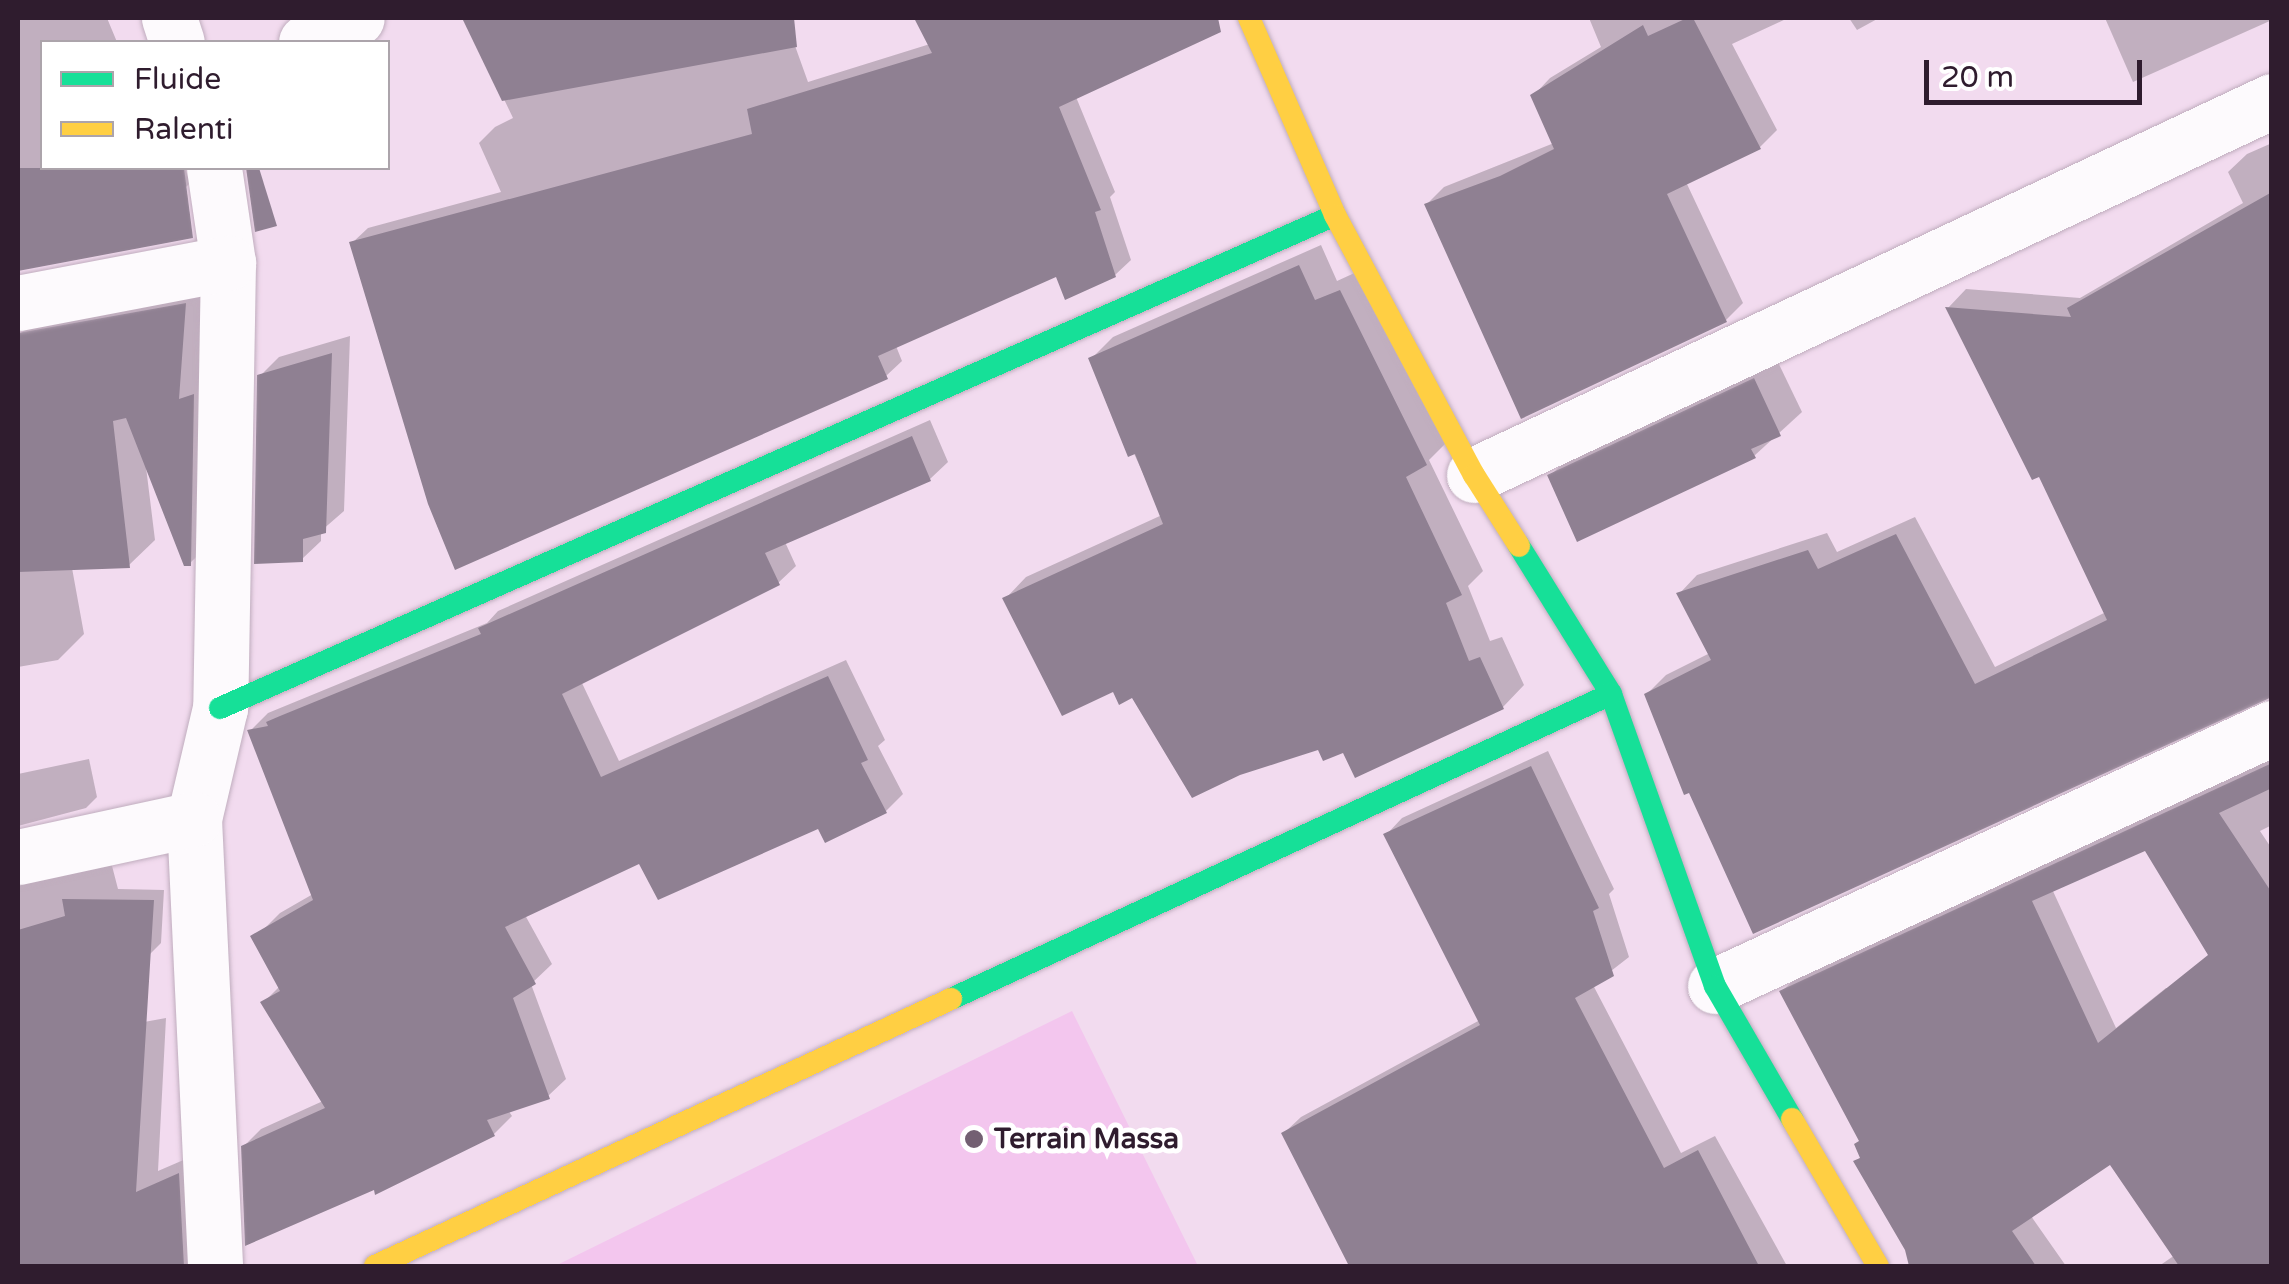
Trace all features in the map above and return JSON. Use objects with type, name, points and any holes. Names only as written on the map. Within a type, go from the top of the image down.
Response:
[{"type":"street","points":[[310,40],[357,18]]},
{"type":"street","points":[[1249,18],[1334,215],[1474,475],[1611,694],[1715,986],[1878,1266]]},
{"type":"street","points":[[1474,475],[2272,102]]},
{"type":"street","points":[[214,170],[228,263],[220,708],[194,820],[216,1266]]},
{"type":"street","points":[[220,708],[1334,215]]},
{"type":"street","points":[[18,303],[228,263]]},
{"type":"street","points":[[375,1266],[1611,694]]},
{"type":"street","points":[[1715,986],[2272,728]]},
{"type":"street","points":[[18,857],[194,820]]},
{"type":"shaded area","name":"Terrain Massa","points":[[1072,1011],[1198,1266],[555,1266]]},
{"type":"building","points":[[462,18],[794,18],[797,47],[502,101]]},
{"type":"building","points":[[914,18],[1218,18],[1221,32],[1059,107],[1101,210],[1095,212],[1116,277],[1065,300],[1056,277],[878,356],[888,379],[455,570],[428,504],[349,242],[752,134],[747,109],[932,53]]},
{"type":"building","points":[[1693,18],[1761,149],[1667,194],[1727,322],[1521,419],[1424,204],[1500,176],[1554,149],[1530,95],[1643,25],[1648,36]]},
{"type":"building","points":[[18,168],[184,170],[193,238],[18,271]]},
{"type":"building","points":[[246,170],[260,170],[277,226],[255,232]]},
{"type":"building","points":[[2272,192],[2272,697],[1753,934],[1689,793],[1684,795],[1644,694],[1711,660],[1676,593],[1808,550],[1818,569],[1896,534],[1975,684],[2107,620],[2039,477],[2032,480],[1945,307],[2071,317],[2067,308]]},
{"type":"building","points":[[1299,265],[1315,300],[1340,290],[1427,465],[1406,477],[1462,595],[1446,603],[1469,661],[1480,657],[1504,709],[1355,778],[1343,753],[1323,761],[1318,750],[1240,775],[1192,798],[1132,698],[1119,705],[1113,692],[1062,716],[1002,598],[1163,524],[1135,454],[1128,457],[1088,358]]},
{"type":"building","points":[[186,303],[179,399],[194,394],[191,566],[184,566],[126,418],[113,421],[130,568],[18,572],[18,333]]},
{"type":"building","points":[[332,353],[326,533],[303,539],[303,562],[254,564],[257,375]]},
{"type":"building","points":[[1754,378],[1781,436],[1751,449],[1756,458],[1577,542],[1547,475]]},
{"type":"building","points":[[912,436],[931,481],[765,553],[780,585],[562,694],[601,777],[828,676],[868,760],[861,763],[887,813],[825,843],[818,829],[658,900],[639,864],[505,927],[536,984],[513,998],[550,1099],[487,1120],[495,1136],[375,1195],[374,1190],[245,1246],[241,1146],[325,1108],[260,1002],[280,991],[250,936],[313,900],[247,730],[268,726],[266,722],[481,634],[478,628]]},
{"type":"building","points":[[2272,763],[2272,788],[2219,813],[2272,893],[2272,1266],[2179,1266],[2110,1165],[2012,1231],[2036,1266],[1909,1266],[1905,1250],[1853,1161],[1860,1158],[1854,1144],[1859,1141],[1779,991]],"holes":[[[2145,851],[2208,955],[2098,1043],[2032,901]]]},
{"type":"building","points":[[1531,766],[1599,908],[1593,911],[1614,976],[1575,998],[1664,1168],[1698,1150],[1759,1266],[1349,1266],[1281,1133],[1480,1025],[1383,834]]},
{"type":"building","points":[[62,899],[154,900],[136,1192],[179,1173],[184,1266],[18,1266],[18,930],[65,916]]},
{"type":"traffic: fast","points":[[220,708],[1335,215]]},
{"type":"traffic: fast","points":[[1519,546],[1611,694],[1715,986],[1792,1119]]},
{"type":"traffic: fast","points":[[951,999],[1611,694]]},
{"type":"traffic: slow","points":[[1249,18],[1335,215],[1474,475],[1519,546]]},
{"type":"traffic: slow","points":[[375,1266],[951,999]]},
{"type":"traffic: slow","points":[[1792,1119],[1878,1266]]},
{"type":"place","name":"Terrain Massa","points":[[974,1139]]}]
